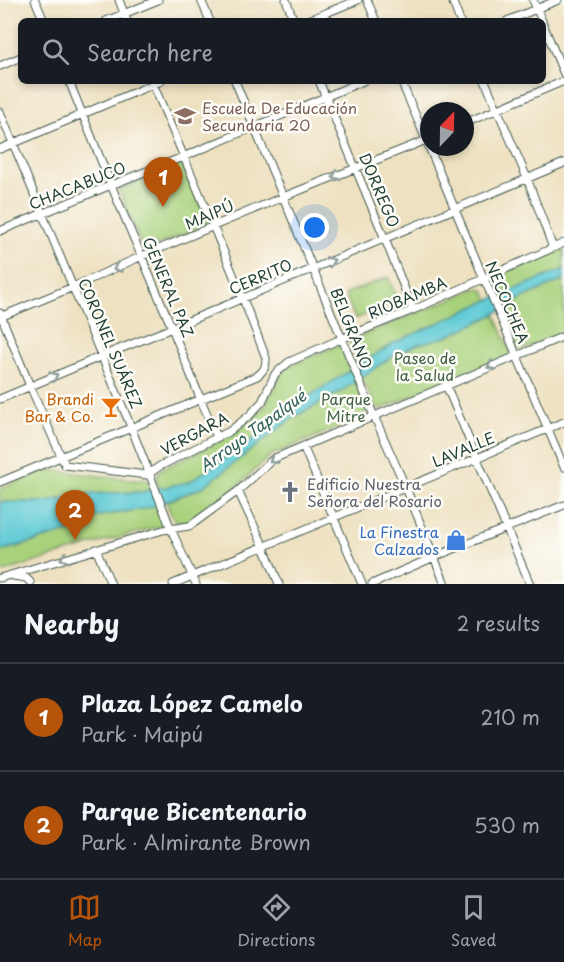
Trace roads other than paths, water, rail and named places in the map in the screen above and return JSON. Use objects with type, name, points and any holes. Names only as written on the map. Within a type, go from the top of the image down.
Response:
[{"type":"street","points":[[35,0],[43,18]]},
{"type":"street","points":[[119,0],[126,17],[158,0]]},
{"type":"street","points":[[201,0],[209,18]]},
{"type":"street","points":[[286,0],[293,18]]},
{"type":"street","points":[[313,18],[358,0]]},
{"type":"street","points":[[367,0],[375,18]]},
{"type":"street","points":[[452,0],[459,18]]},
{"type":"street","points":[[533,0],[540,18]]},
{"type":"street","points":[[514,18],[558,0]]},
{"type":"street","points":[[546,31],[564,74]]},
{"type":"street","points":[[0,66],[18,58]]},
{"type":"street","points":[[474,119],[564,81]]},
{"type":"street","name":"GENERAL PAZ","points":[[70,84],[217,437]]},
{"type":"street","points":[[0,149],[150,84]]},
{"type":"street","points":[[156,84],[183,157],[272,362]]},
{"type":"street","name":"BELGRANO","points":[[236,84],[445,584]]},
{"type":"street","name":"DORREGO","points":[[321,84],[413,310]]},
{"type":"street","name":"CHACABUCO","points":[[0,231],[356,84]]},
{"type":"street","name":"NECOCHEA","points":[[402,84],[420,125]]},
{"type":"street","points":[[486,84],[554,248]]},
{"type":"street","name":"CORONEL SUÁREZ","points":[[0,112],[150,473],[171,529],[196,584]]},
{"type":"street","name":"MAIPÚ","points":[[0,315],[73,287],[283,197],[420,146]]},
{"type":"street","name":"NECOCHEA","points":[[433,156],[564,467]]},
{"type":"street","name":"CERRITO","points":[[0,399],[564,163]]},
{"type":"street","name":"RIOBAMBA","points":[[268,386],[275,374],[289,362],[564,243]]},
{"type":"street","points":[[0,315],[64,465],[142,475],[150,473]]},
{"type":"street","points":[[0,578],[163,530],[189,526],[238,491],[273,459],[564,336]]},
{"type":"street","points":[[0,482],[257,376],[264,370],[266,363],[289,362]]},
{"type":"street","points":[[257,376],[266,378],[268,386]]},
{"type":"street","points":[[446,385],[530,584]]},
{"type":"street","name":"VERGARA","points":[[150,473],[230,431],[262,402],[268,386]]},
{"type":"street","name":"LAVALLE","points":[[173,584],[564,422]]},
{"type":"street","points":[[303,446],[362,584]]},
{"type":"street","points":[[238,491],[279,584]]},
{"type":"street","points":[[372,584],[564,505]]},
{"type":"street","points":[[96,549],[111,584]]},
{"type":"street","points":[[30,583],[31,573],[37,566]]},
{"type":"street","points":[[9,575],[26,578],[30,583]]},
{"type":"water","points":[[564,269],[564,280],[522,298],[495,314],[446,337],[418,344],[395,355],[335,395],[294,417],[203,487],[148,508],[93,517],[79,529],[0,551],[0,502],[47,502],[84,494],[141,492],[189,482],[250,441],[303,400],[394,343]]},
{"type":"place","name":"Escuela De Educación Secundaria 20","points":[[185,116]]},
{"type":"place","name":"Plaza López Camelo","points":[[163,207]]},
{"type":"place","name":"Brandi Bar & Co.","points":[[111,407]]},
{"type":"place","name":"Edificio Nuestra Señora del Rosario","points":[[290,492]]},
{"type":"place","name":"Parque Bicentenario","points":[[75,540]]},
{"type":"place","name":"La Finestra Calzados","points":[[456,540]]},
{"type":"park label","name":"Paseo de la Salud","points":[[425,366]]},
{"type":"park label","name":"Parque Mitre","points":[[346,406]]},
{"type":"water label","name":"Arroyo Tapalqué","points":[[252,430]]}]
